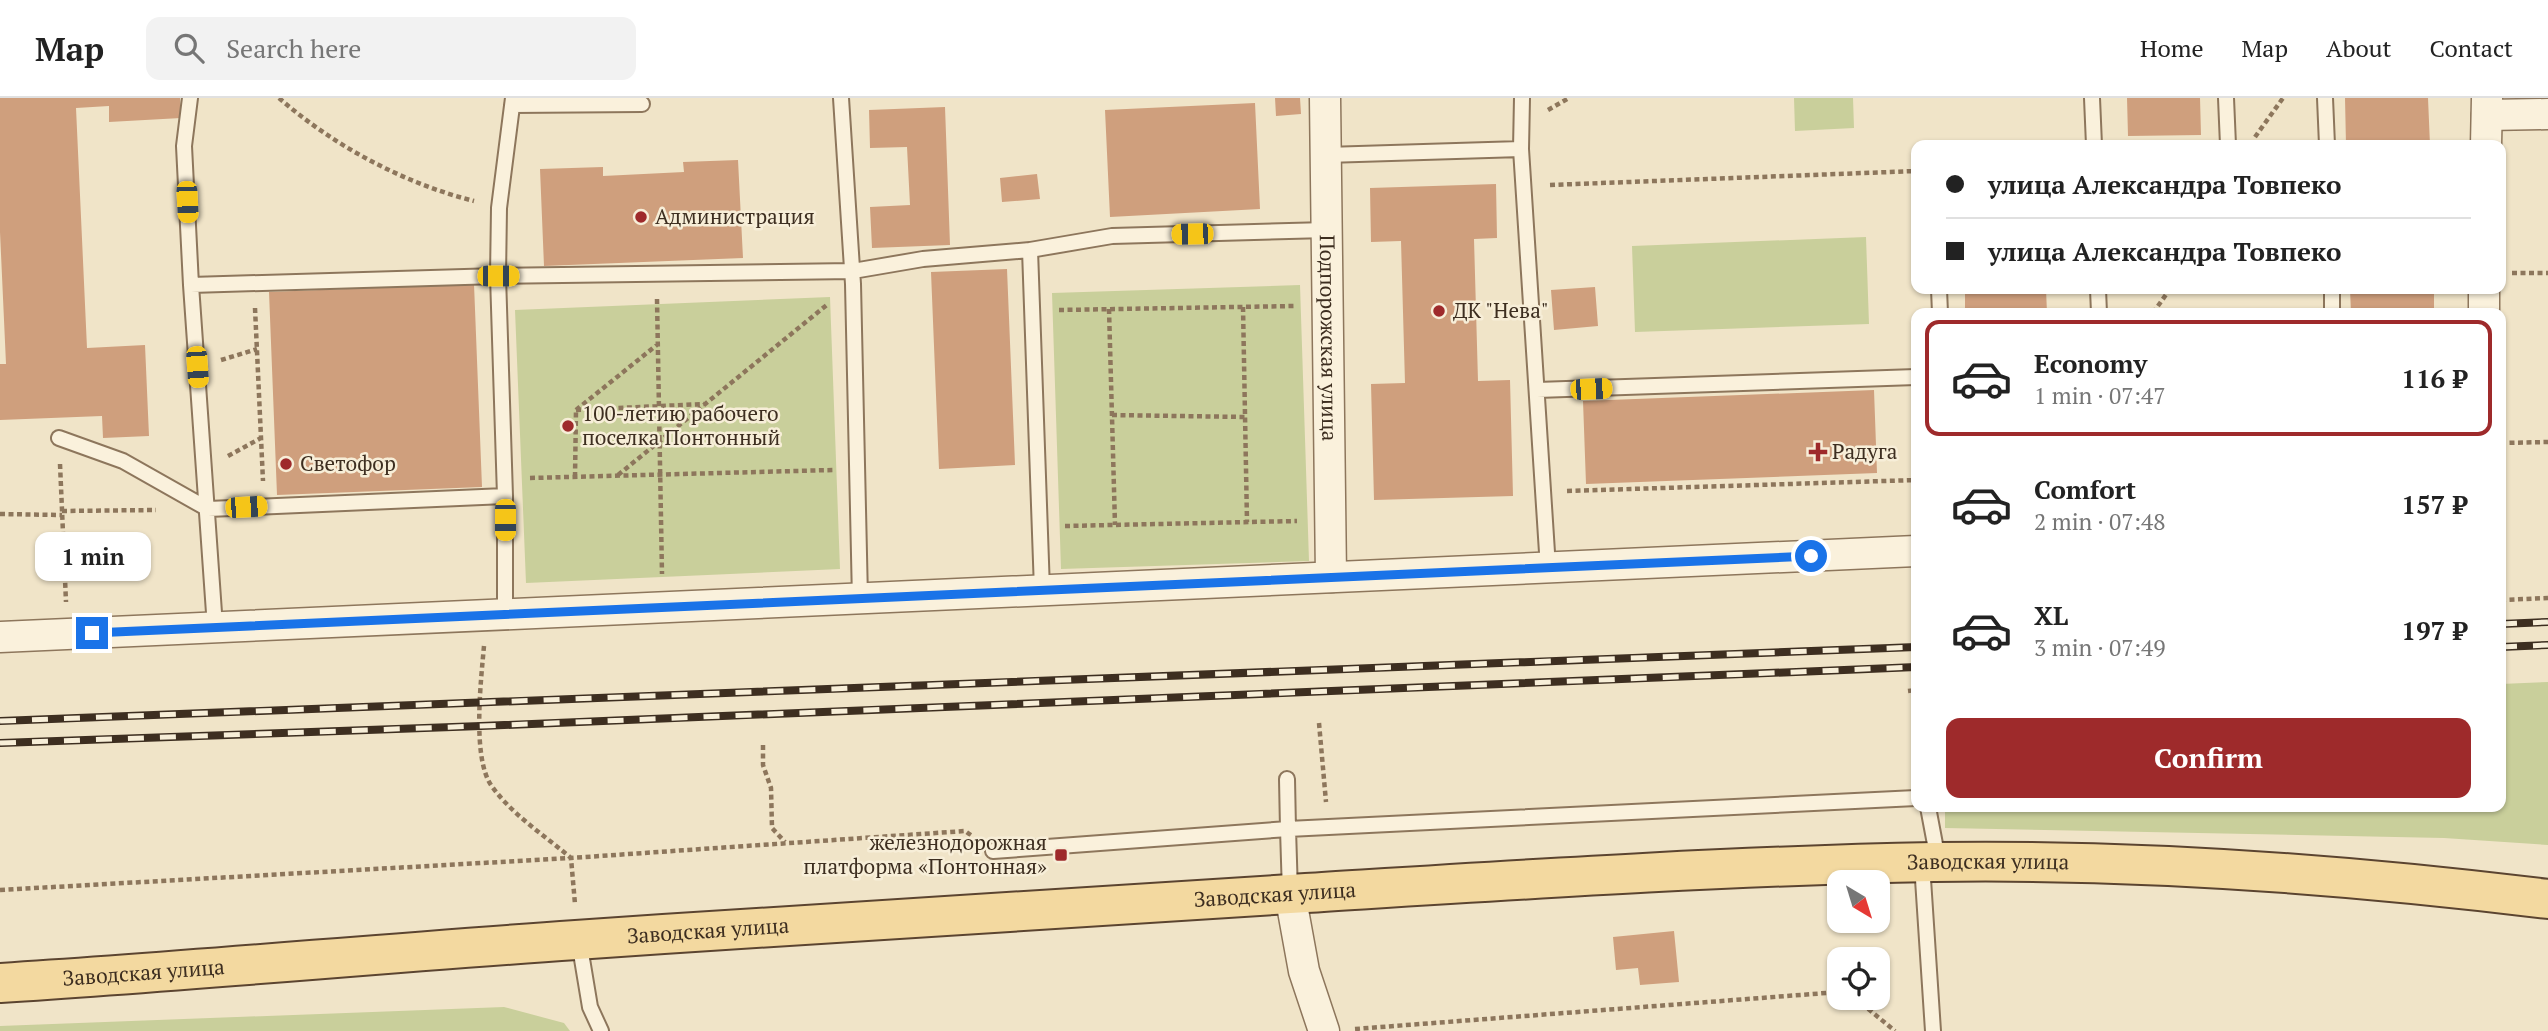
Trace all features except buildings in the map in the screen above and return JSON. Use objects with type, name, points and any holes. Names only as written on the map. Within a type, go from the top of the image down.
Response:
[{"type":"main road","name":"Заводская улица","points":[[0,983],[579,940],[1654,872],[1930,863],[2090,863],[2260,872],[2459,888],[2548,899]]},
{"type":"street","name":"Подпорожская улица","points":[[1325,98],[1331,577]]},
{"type":"street","points":[[2487,140],[2487,106],[2548,114]]},
{"type":"street","points":[[0,637],[1911,551]]},
{"type":"street","points":[[1290,894],[1304,971],[1339,1030]]},
{"type":"lane","points":[[190,98],[184,146],[215,627]]},
{"type":"lane","points":[[841,98],[853,278],[860,598]]},
{"type":"lane","points":[[1522,98],[1521,186],[1548,568]]},
{"type":"lane","points":[[2092,98],[2094,140]]},
{"type":"lane","points":[[2226,98],[2228,140]]},
{"type":"lane","points":[[2325,98],[2327,140]]},
{"type":"lane","points":[[505,614],[499,208],[513,101],[642,104]]},
{"type":"lane","points":[[1326,155],[1521,149]]},
{"type":"lane","points":[[191,285],[657,274],[853,278],[923,259],[1030,250],[1112,236],[1326,230]]},
{"type":"lane","points":[[1030,250],[1042,590]]},
{"type":"lane","points":[[1537,390],[1911,377]]},
{"type":"lane","points":[[59,438],[123,461],[208,509],[505,496]]},
{"type":"lane","points":[[1287,779],[1290,894]]},
{"type":"lane","points":[[993,851],[1289,829],[1911,798]]},
{"type":"lane","points":[[1928,812],[1933,1031]]},
{"type":"lane","points":[[579,940],[590,1007],[601,1031]]},
{"type":"path","points":[[279,98],[309,124],[365,157],[441,193],[499,208]]},
{"type":"path","points":[[2253,140],[2283,98]]},
{"type":"path","points":[[1521,186],[1911,171]]},
{"type":"path","points":[[2506,273],[2548,273]]},
{"type":"path","points":[[657,274],[663,607]]},
{"type":"path","points":[[617,476],[853,278]]},
{"type":"path","points":[[254,283],[264,506]]},
{"type":"path","points":[[1032,310],[1327,305]]},
{"type":"path","points":[[1243,307],[1247,522]]},
{"type":"path","points":[[1109,309],[1115,525]]},
{"type":"path","points":[[576,410],[658,344]]},
{"type":"path","points":[[197,367],[257,349]]},
{"type":"path","points":[[576,410],[706,404]]},
{"type":"path","points":[[575,477],[576,410]]},
{"type":"path","points":[[1112,415],[1245,416]]},
{"type":"path","points":[[59,438],[68,634]]},
{"type":"path","points":[[204,469],[261,438]]},
{"type":"path","points":[[2506,443],[2548,442]]},
{"type":"path","points":[[505,479],[857,469]]},
{"type":"path","points":[[1544,492],[1911,480]]},
{"type":"path","points":[[0,514],[208,509]]},
{"type":"path","points":[[1039,526],[1330,520]]},
{"type":"path","points":[[2506,600],[2548,598]]},
{"type":"path","points":[[505,614],[484,643],[479,702],[481,763],[490,784],[509,806],[571,858],[579,940]]},
{"type":"path","points":[[1319,723],[1329,827]]},
{"type":"path","points":[[763,745],[763,765],[771,788],[772,828],[785,842]]},
{"type":"path","points":[[0,890],[571,858],[965,831],[993,851]]},
{"type":"path","points":[[1339,1030],[1827,993]]},
{"type":"path","points":[[1870,1010],[1895,1031]]},
{"type":"green space","points":[[1794,98],[1853,98],[1854,128],[1795,131]]},
{"type":"green space","points":[[1866,237],[1869,324],[1635,332],[1632,246]]},
{"type":"green space","points":[[1300,285],[1309,561],[1061,569],[1052,293]]},
{"type":"green space","points":[[830,297],[840,569],[526,583],[515,310]]},
{"type":"green space","points":[[2548,682],[2548,845],[2444,838],[1945,828],[1945,812],[2506,812],[2506,684]]},
{"type":"green space","points":[[504,1007],[564,1023],[570,1031],[0,1031],[0,1026]]},
{"type":"railway","points":[[2506,624],[2548,622]]},
{"type":"railway","points":[[2506,647],[2548,645]]},
{"type":"railway","points":[[0,721],[1911,647]]},
{"type":"railway","points":[[0,743],[1911,667]]},
{"type":"place","name":"Администрация","points":[[641,217]]},
{"type":"place","name":"ДК \"Нева\"","points":[[1439,311]]},
{"type":"place","name":"100-летию рабочего поселка Понтонный","points":[[568,426]]},
{"type":"place","name":"Радуга","points":[[1818,452]]},
{"type":"place","name":"Светофор","points":[[286,464]]},
{"type":"place","name":"железнодорожная платформа «Понтонная»","points":[[1061,855]]},
{"type":"route","points":[[92,633],[1811,556]]}]
